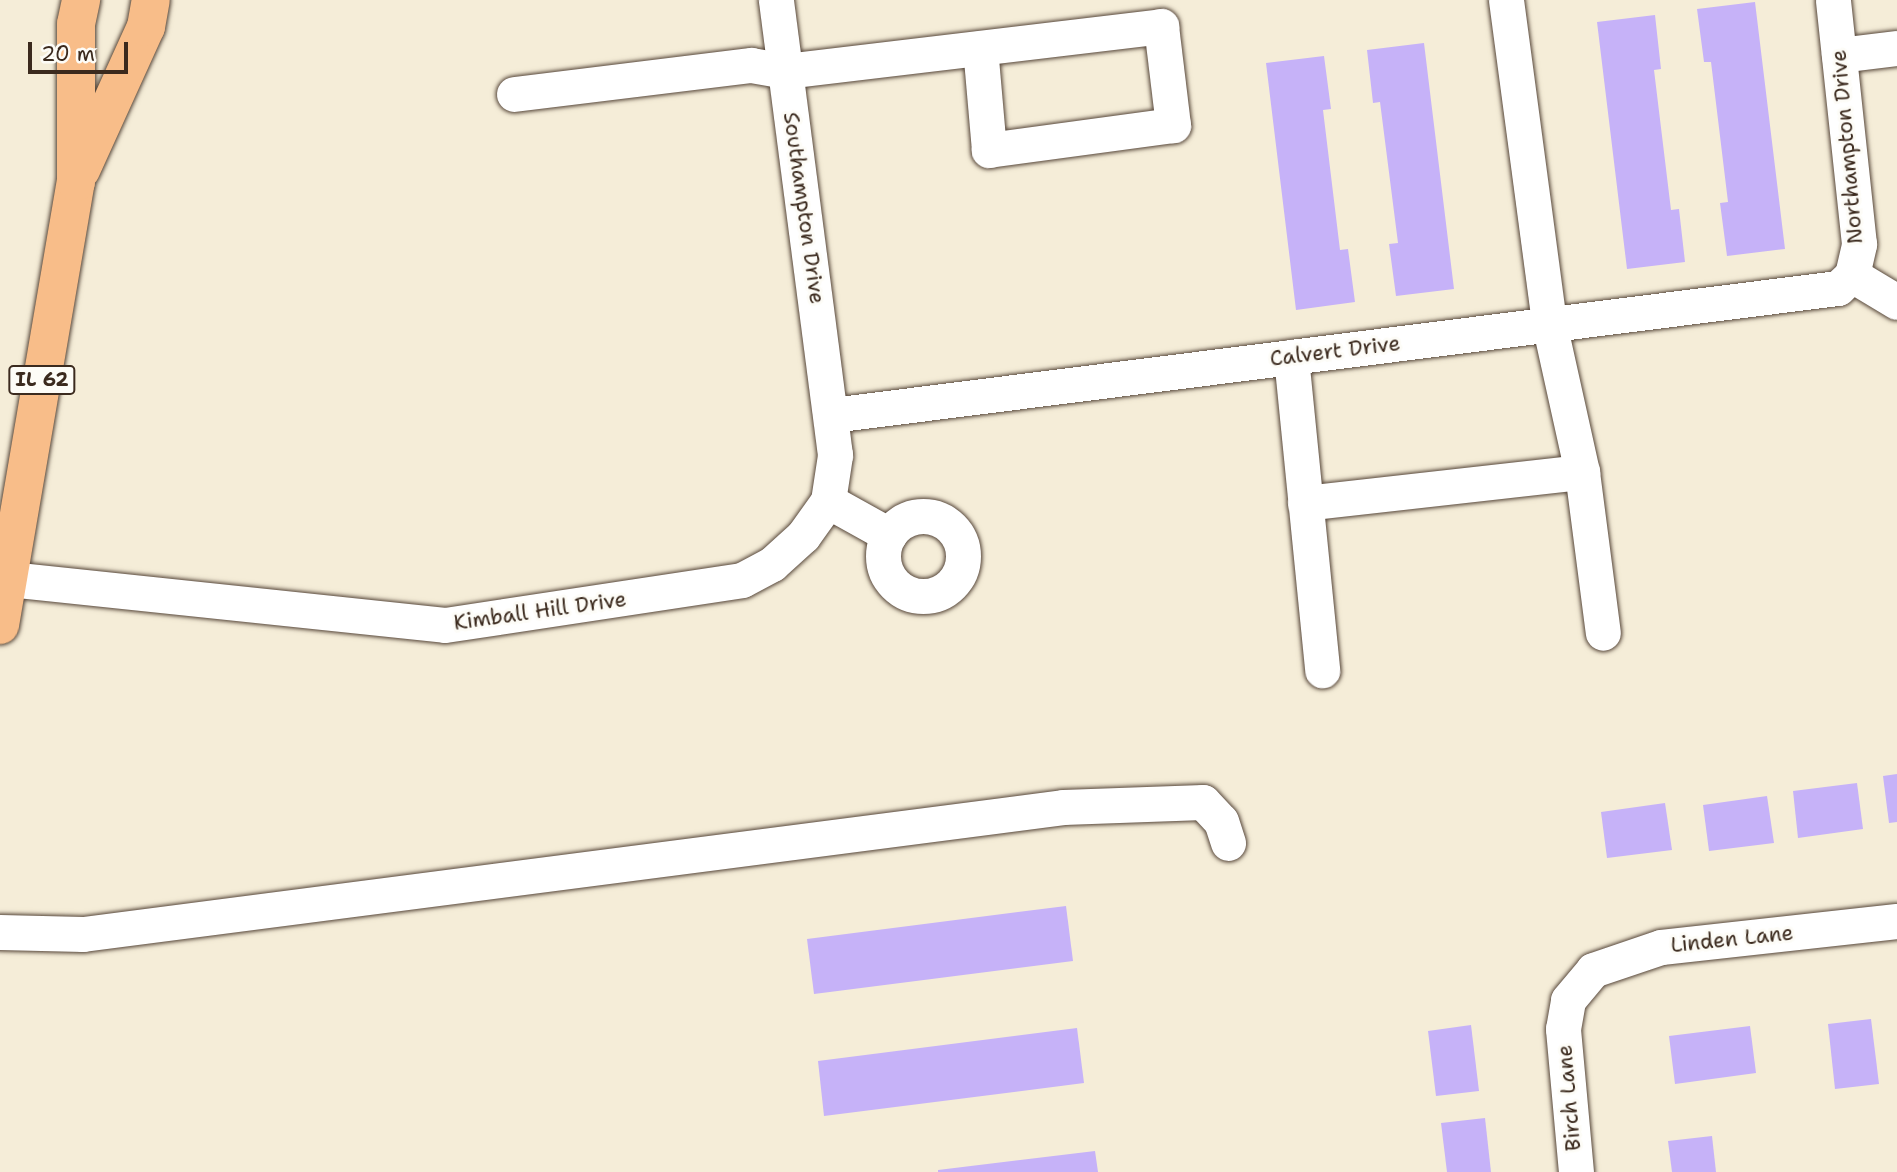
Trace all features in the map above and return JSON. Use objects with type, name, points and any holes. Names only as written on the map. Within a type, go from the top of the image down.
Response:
[{"type":"main road","name":"IL 62","points":[[1,619],[76,182],[76,24],[81,0]]},
{"type":"main road","points":[[148,14],[177,0]]},
{"type":"main road","name":"IL 62","points":[[76,182],[148,14]]},
{"type":"street","name":"Southampton Drive","points":[[776,0],[832,415]]},
{"type":"street","points":[[1506,0],[1549,323],[1582,472],[1603,633]]},
{"type":"street","name":"Northampton Drive","points":[[1833,0],[1859,244],[1845,281]]},
{"type":"street","points":[[514,94],[751,65],[785,71],[1161,26],[1173,125],[989,150],[980,48]]},
{"type":"street","points":[[1839,55],[1897,48]]},
{"type":"street","points":[[1845,281],[1897,302]]},
{"type":"street","name":"Calvert Drive","points":[[832,415],[1549,323],[1845,281]]},
{"type":"street","points":[[1291,357],[1322,670]]},
{"type":"street","name":"Kimball Hill Drive","points":[[9,579],[445,625],[742,580],[772,564],[803,536],[828,501],[835,455],[832,415]]},
{"type":"street","points":[[1305,503],[1582,472]]},
{"type":"street","points":[[828,501],[889,534]]},
{"type":"street","points":[[0,932],[82,934],[1063,807],[1203,802],[1221,821],[1228,843]]},
{"type":"street","name":"Linden Lane","points":[[1578,986],[1593,970],[1661,947],[1897,921]]},
{"type":"street","name":"Birch Lane","points":[[1576,1172],[1563,1043],[1568,1000],[1578,986]]},
{"type":"building","points":[[1755,2],[1785,249],[1727,256],[1720,203],[1728,202],[1711,62],[1704,62],[1697,9]]},
{"type":"building","points":[[1655,15],[1661,69],[1654,70],[1671,210],[1679,209],[1685,262],[1627,269],[1597,22]]},
{"type":"building","points":[[1424,43],[1454,289],[1396,296],[1389,244],[1398,243],[1380,102],[1373,103],[1367,50]]},
{"type":"building","points":[[1324,56],[1331,109],[1323,110],[1340,250],[1348,249],[1355,302],[1296,310],[1266,63]]},
{"type":"building","points":[[1897,774],[1897,822],[1889,823],[1883,776]]},
{"type":"building","points":[[1857,783],[1863,829],[1798,838],[1793,791]]},
{"type":"building","points":[[1767,796],[1774,843],[1709,851],[1703,805]]},
{"type":"building","points":[[1665,803],[1672,850],[1607,858],[1601,812]]},
{"type":"building","points":[[1066,906],[1073,961],[814,994],[807,939]]},
{"type":"building","points":[[1871,1019],[1879,1084],[1835,1089],[1828,1024]]},
{"type":"building","points":[[1471,1025],[1479,1091],[1436,1096],[1428,1031]]},
{"type":"building","points":[[1750,1026],[1756,1073],[1675,1084],[1669,1036]]},
{"type":"building","points":[[1077,1028],[1084,1083],[824,1116],[818,1061]]},
{"type":"building","points":[[1485,1118],[1491,1172],[1447,1172],[1441,1123]]},
{"type":"building","points":[[1712,1136],[1716,1172],[1672,1172],[1668,1141]]},
{"type":"building","points":[[1095,1151],[1098,1172],[938,1172],[938,1170]]}]
